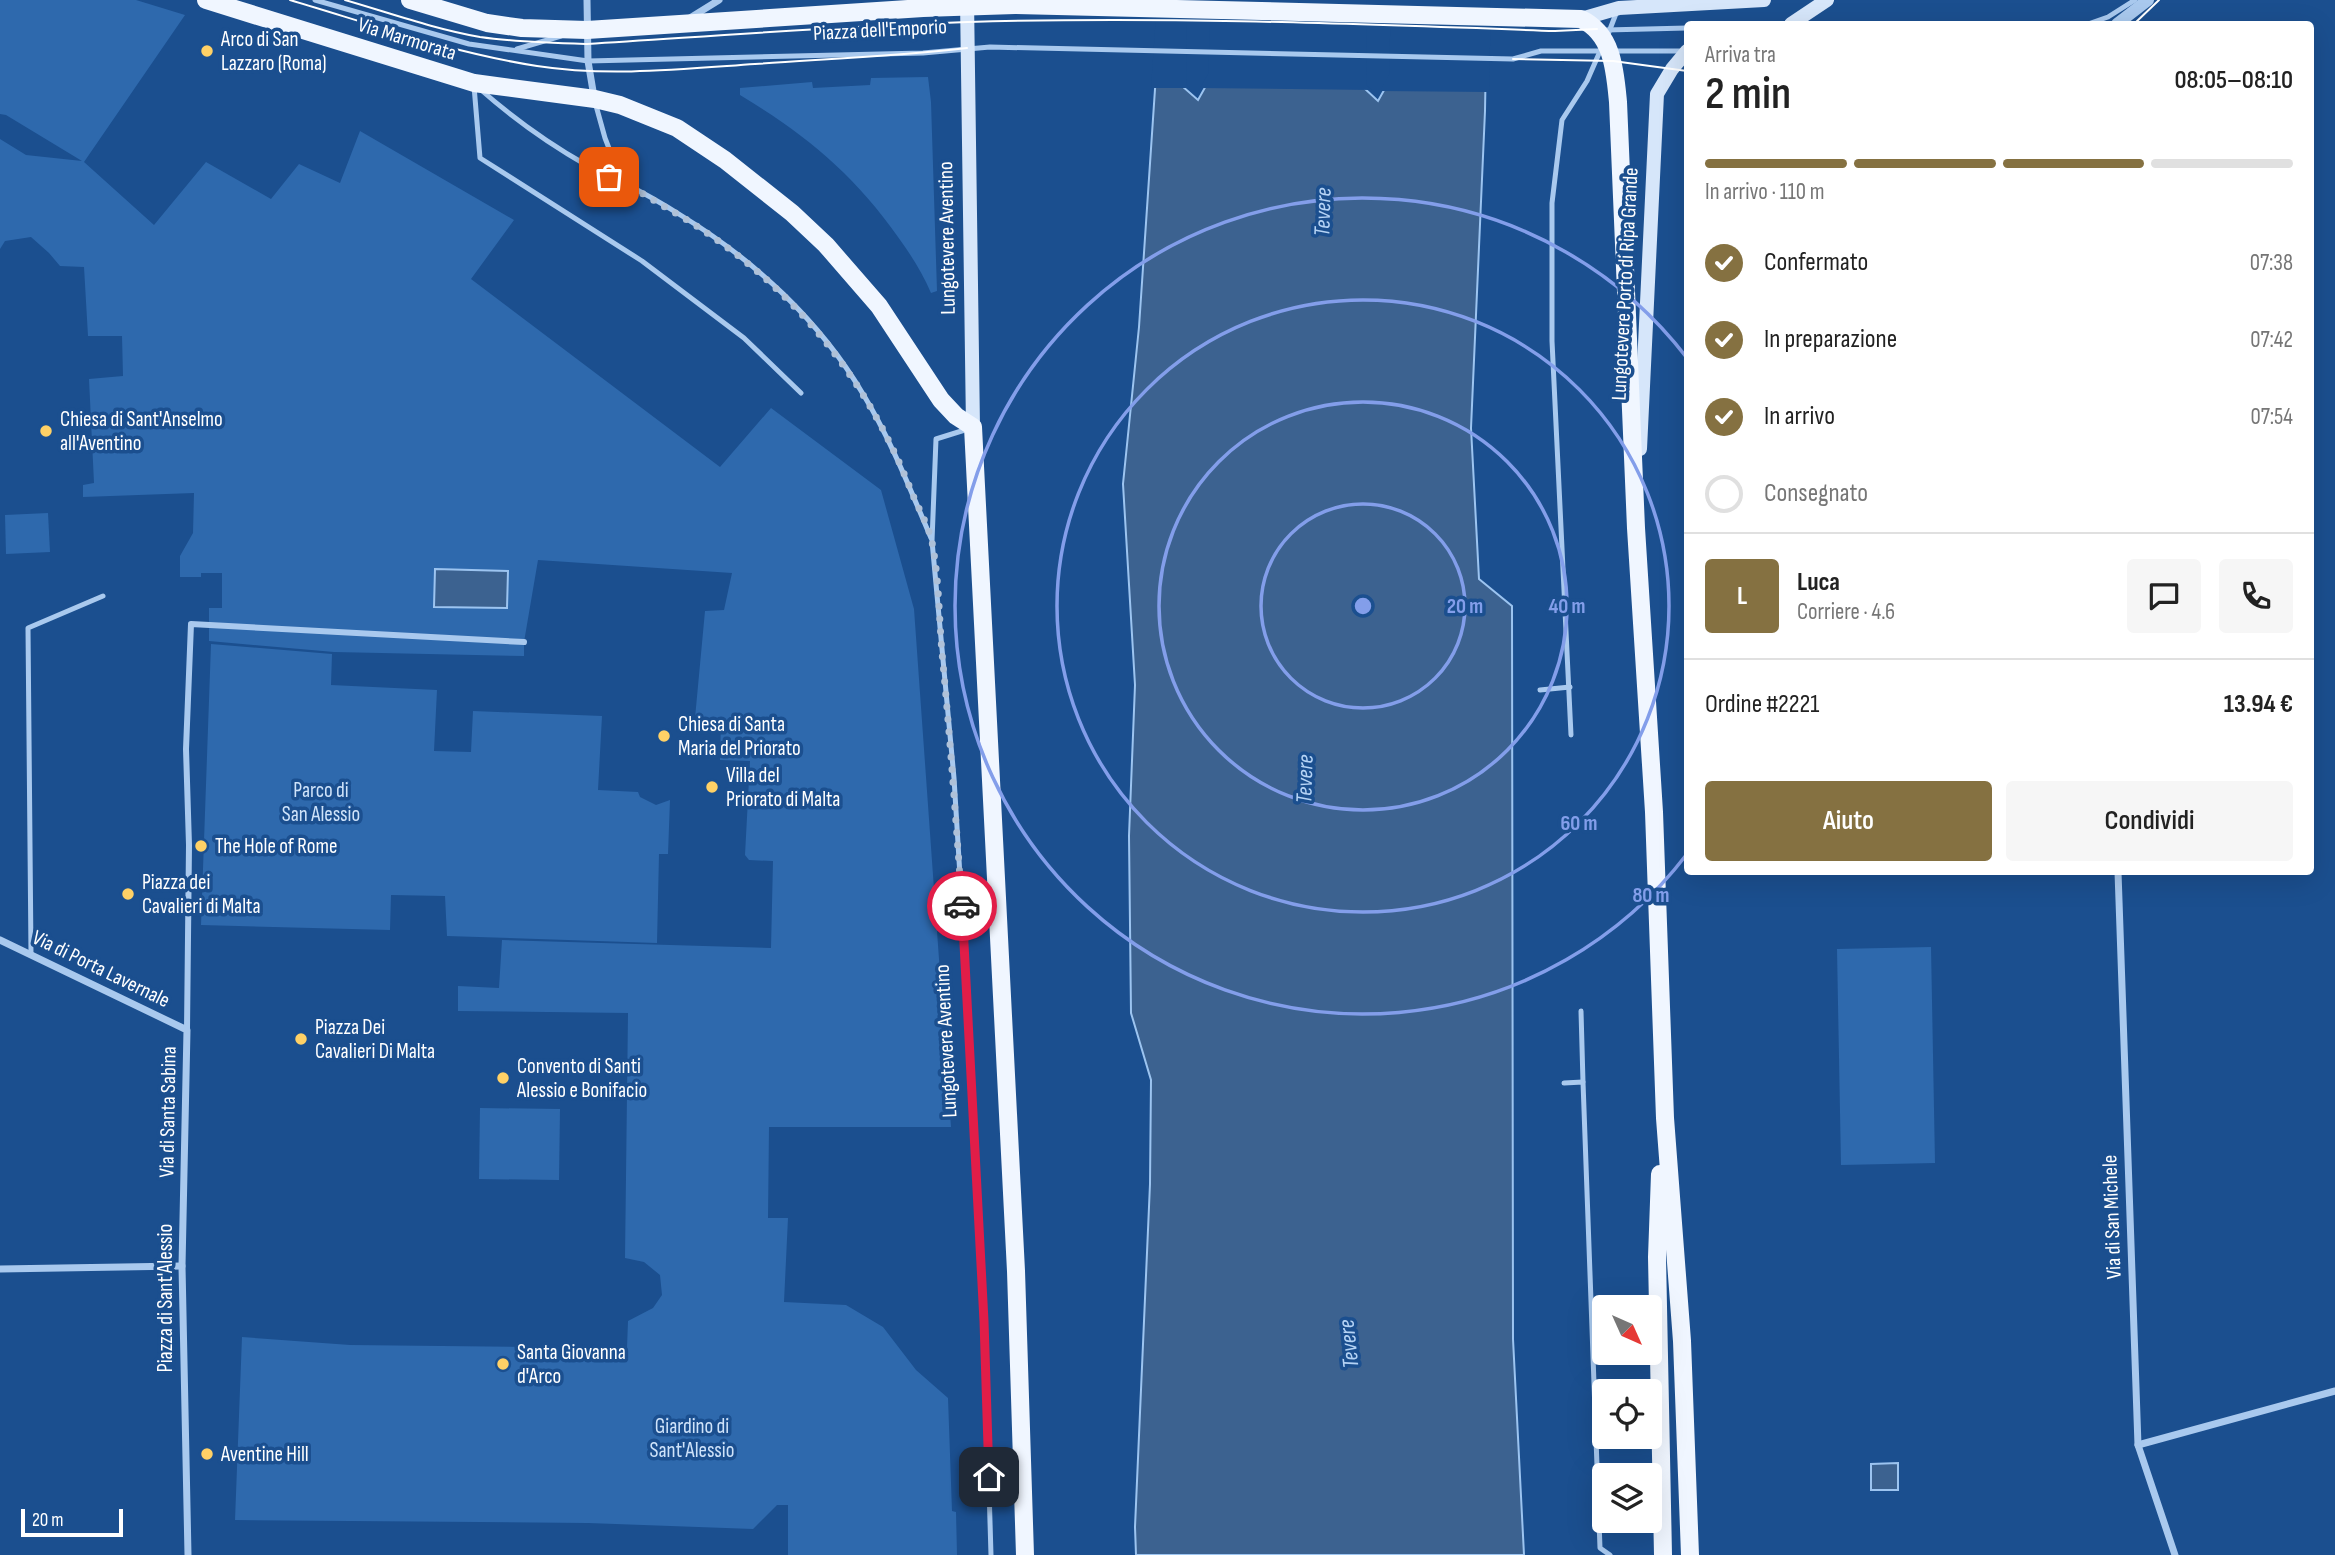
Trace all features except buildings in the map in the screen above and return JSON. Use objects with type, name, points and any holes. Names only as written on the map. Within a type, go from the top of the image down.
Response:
[{"type":"main road","name":"Via Marmorata","points":[[206,0],[474,83],[595,99]]},
{"type":"main road","name":"Via Marmorata","points":[[410,0],[487,23],[522,28]]},
{"type":"main road","points":[[967,3],[1053,8],[1581,19],[1619,8],[1764,0]]},
{"type":"main road","points":[[1796,21],[1827,0]]},
{"type":"main road","name":"Piazza dell'Emporio","points":[[522,28],[587,30],[676,26],[967,3],[967,48]]},
{"type":"main road","points":[[1581,19],[1606,44]]},
{"type":"main road","name":"Lungotevere Porto di Ripa Grande","points":[[1606,44],[1618,102],[1636,528],[1654,812],[1665,1118],[1682,1341],[1690,1555]]},
{"type":"main road","name":"Lungotevere Aventino","points":[[967,48],[973,427],[1016,1271],[1025,1555]]},
{"type":"main road","name":"Lungotevere Porto di Ripa Grande","points":[[1636,528],[1657,94],[1684,54]]},
{"type":"main road","points":[[595,99],[620,105],[677,128],[725,160],[792,213],[861,284],[941,400],[956,416],[973,427]]},
{"type":"main road","name":"Lungotevere Porto di Ripa Grande","points":[[1662,1555],[1657,1257],[1665,1118]]},
{"type":"street","points":[[587,0],[588,61],[595,99]]},
{"type":"street","name":"Piazza dell'Emporio","points":[[676,26],[711,2],[719,0]]},
{"type":"street","points":[[2122,21],[2148,0]]},
{"type":"street","points":[[187,1030],[189,845],[186,749],[191,624],[524,642]]},
{"type":"street","name":"Via di San Michele","points":[[2118,875],[2138,1445],[2175,1555]]},
{"type":"street","name":"Via di Porta Lavernale","points":[[0,940],[187,1030]]},
{"type":"street","name":"Via di Santa Sabina","points":[[183,1195],[187,1030]]},
{"type":"street","name":"Piazza di Sant'Alessio","points":[[183,1195],[183,1401],[188,1555]]},
{"type":"street","points":[[0,1269],[182,1266]]},
{"type":"street","points":[[2138,1445],[2335,1391]]},
{"type":"lane","name":"Via Marmorata","points":[[315,0],[445,38],[514,50]]},
{"type":"lane","points":[[2097,21],[2135,0]]},
{"type":"lane","points":[[1571,735],[1555,406],[1552,203],[1562,120],[1606,44],[1619,8]]},
{"type":"lane","name":"Piazza dell'Emporio","points":[[514,50],[587,30]]},
{"type":"lane","points":[[967,48],[1513,59],[1541,51],[1606,44],[1684,30]]},
{"type":"lane","points":[[1606,44],[1684,51]]},
{"type":"lane","name":"Piazza dell'Emporio","points":[[514,50],[588,61],[923,53],[967,48]]},
{"type":"lane","points":[[474,83],[514,119],[536,134],[591,168],[684,217],[746,260],[812,324],[862,391],[900,463],[932,541]]},
{"type":"lane","points":[[474,83],[480,158],[642,261],[744,338],[802,393]]},
{"type":"lane","points":[[595,99],[605,138],[622,182]]},
{"type":"lane","name":"Lungotevere Aventino","points":[[973,427],[936,439],[932,541],[954,778],[965,960],[984,1321],[991,1555]]},
{"type":"lane","points":[[31,954],[28,628],[103,596]]},
{"type":"lane","points":[[1540,690],[1570,687]]},
{"type":"lane","points":[[1581,1011],[1600,1548],[1610,1555]]},
{"type":"lane","points":[[1564,1083],[1583,1082]]},
{"type":"green space","name":"Giardino di Sant'Alessio","points":[[0,0],[136,0],[185,15],[84,162],[154,225],[206,162],[271,199],[299,164],[340,183],[360,131],[514,220],[471,279],[720,467],[771,408],[881,490],[914,609],[951,1127],[769,1127],[768,1218],[788,1218],[784,1302],[846,1305],[883,1327],[916,1370],[948,1398],[952,1511],[956,1512],[957,1555],[788,1555],[788,1505],[777,1505],[753,1529],[588,1523],[235,1520],[242,1337],[350,1345],[627,1348],[628,1321],[653,1308],[662,1295],[660,1275],[644,1262],[625,1258],[628,1013],[458,1011],[458,986],[499,988],[502,940],[771,948],[773,861],[749,860],[745,855],[750,761],[720,760],[721,720],[695,718],[705,611],[724,610],[732,573],[538,560],[524,656],[334,652],[209,641],[209,608],[222,608],[222,573],[180,577],[180,556],[193,533],[194,493],[83,497],[83,485],[94,483],[89,379],[123,376],[122,336],[88,336],[84,267],[60,266],[31,237],[5,241],[0,249],[0,139],[26,155],[82,161],[6,115],[0,114]]},
{"type":"green space","points":[[928,77],[937,291],[931,293],[898,237],[846,175],[807,140],[740,95],[740,88],[812,82],[813,88],[870,85],[871,78]]},
{"type":"green space","points":[[48,513],[50,552],[6,554],[5,515]]},
{"type":"green space","name":"Parco di San Alessio","points":[[211,644],[332,654],[331,685],[437,690],[434,751],[471,752],[473,711],[602,716],[598,790],[638,792],[640,797],[656,805],[670,800],[668,854],[659,854],[657,943],[447,936],[445,896],[391,895],[390,930],[201,925]]},
{"type":"green space","points":[[1931,947],[1935,1163],[1841,1165],[1837,949]]},
{"type":"green space","points":[[480,1108],[560,1109],[559,1180],[479,1179]]},
{"type":"water","name":"Tevere","points":[[1161,0],[1182,86],[1198,100],[1212,75],[1363,87],[1378,101],[1392,76],[1487,0],[1485,111],[1471,428],[1479,579],[1512,606],[1513,1339],[1524,1555],[1136,1555],[1150,1184],[1151,1080],[1131,1013],[1129,836],[1135,685],[1123,484],[1139,327]]},
{"type":"water","points":[[435,569],[508,571],[507,608],[434,607]]},
{"type":"water","points":[[1898,1463],[1898,1490],[1871,1490],[1871,1464]]},
{"type":"pier","points":[[1157,0],[1187,0],[1186,84],[1190,88],[1151,88]]},
{"type":"pier","points":[[1211,0],[1367,0],[1366,85],[1372,90],[1200,88],[1208,74]]},
{"type":"pier","points":[[1391,0],[1491,0],[1489,92],[1380,91],[1389,75]]},
{"type":"tram line","points":[[290,0],[443,46],[537,66],[591,71],[673,70],[967,48]]},
{"type":"tram line","points":[[345,0],[463,34],[520,41],[587,44],[873,26],[1041,20],[1261,22],[1555,31],[1597,29]]},
{"type":"tram line","points":[[2137,21],[2159,0]]},
{"type":"tram line","points":[[1513,59],[1613,61],[1684,71]]},
{"type":"way so far","points":[[609,177],[684,217],[746,260],[779,290],[812,324],[862,391],[900,463],[932,541],[954,778],[962,906]]},
{"type":"place","name":"Arco di San Lazzaro (Roma)","points":[[207,51]]},
{"type":"place","name":"Chiesa di Sant'Anselmo all'Aventino","points":[[46,431]]},
{"type":"place","name":"Chiesa di Santa Maria del Priorato","points":[[664,736]]},
{"type":"place","name":"Villa del Priorato di Malta","points":[[712,787]]},
{"type":"place","name":"The Hole of Rome","points":[[201,846]]},
{"type":"place","name":"Piazza dei Cavalieri di Malta","points":[[128,894]]},
{"type":"place","name":"Piazza Dei Cavalieri Di Malta","points":[[301,1039]]},
{"type":"place","name":"Convento di Santi Alessio e Bonifacio","points":[[503,1078]]},
{"type":"place","name":"Santa Giovanna d'Arco","points":[[503,1364]]},
{"type":"place","name":"Aventine Hill","points":[[207,1454]]},
{"type":"route","points":[[962,906],[984,1321],[989,1477]]}]
